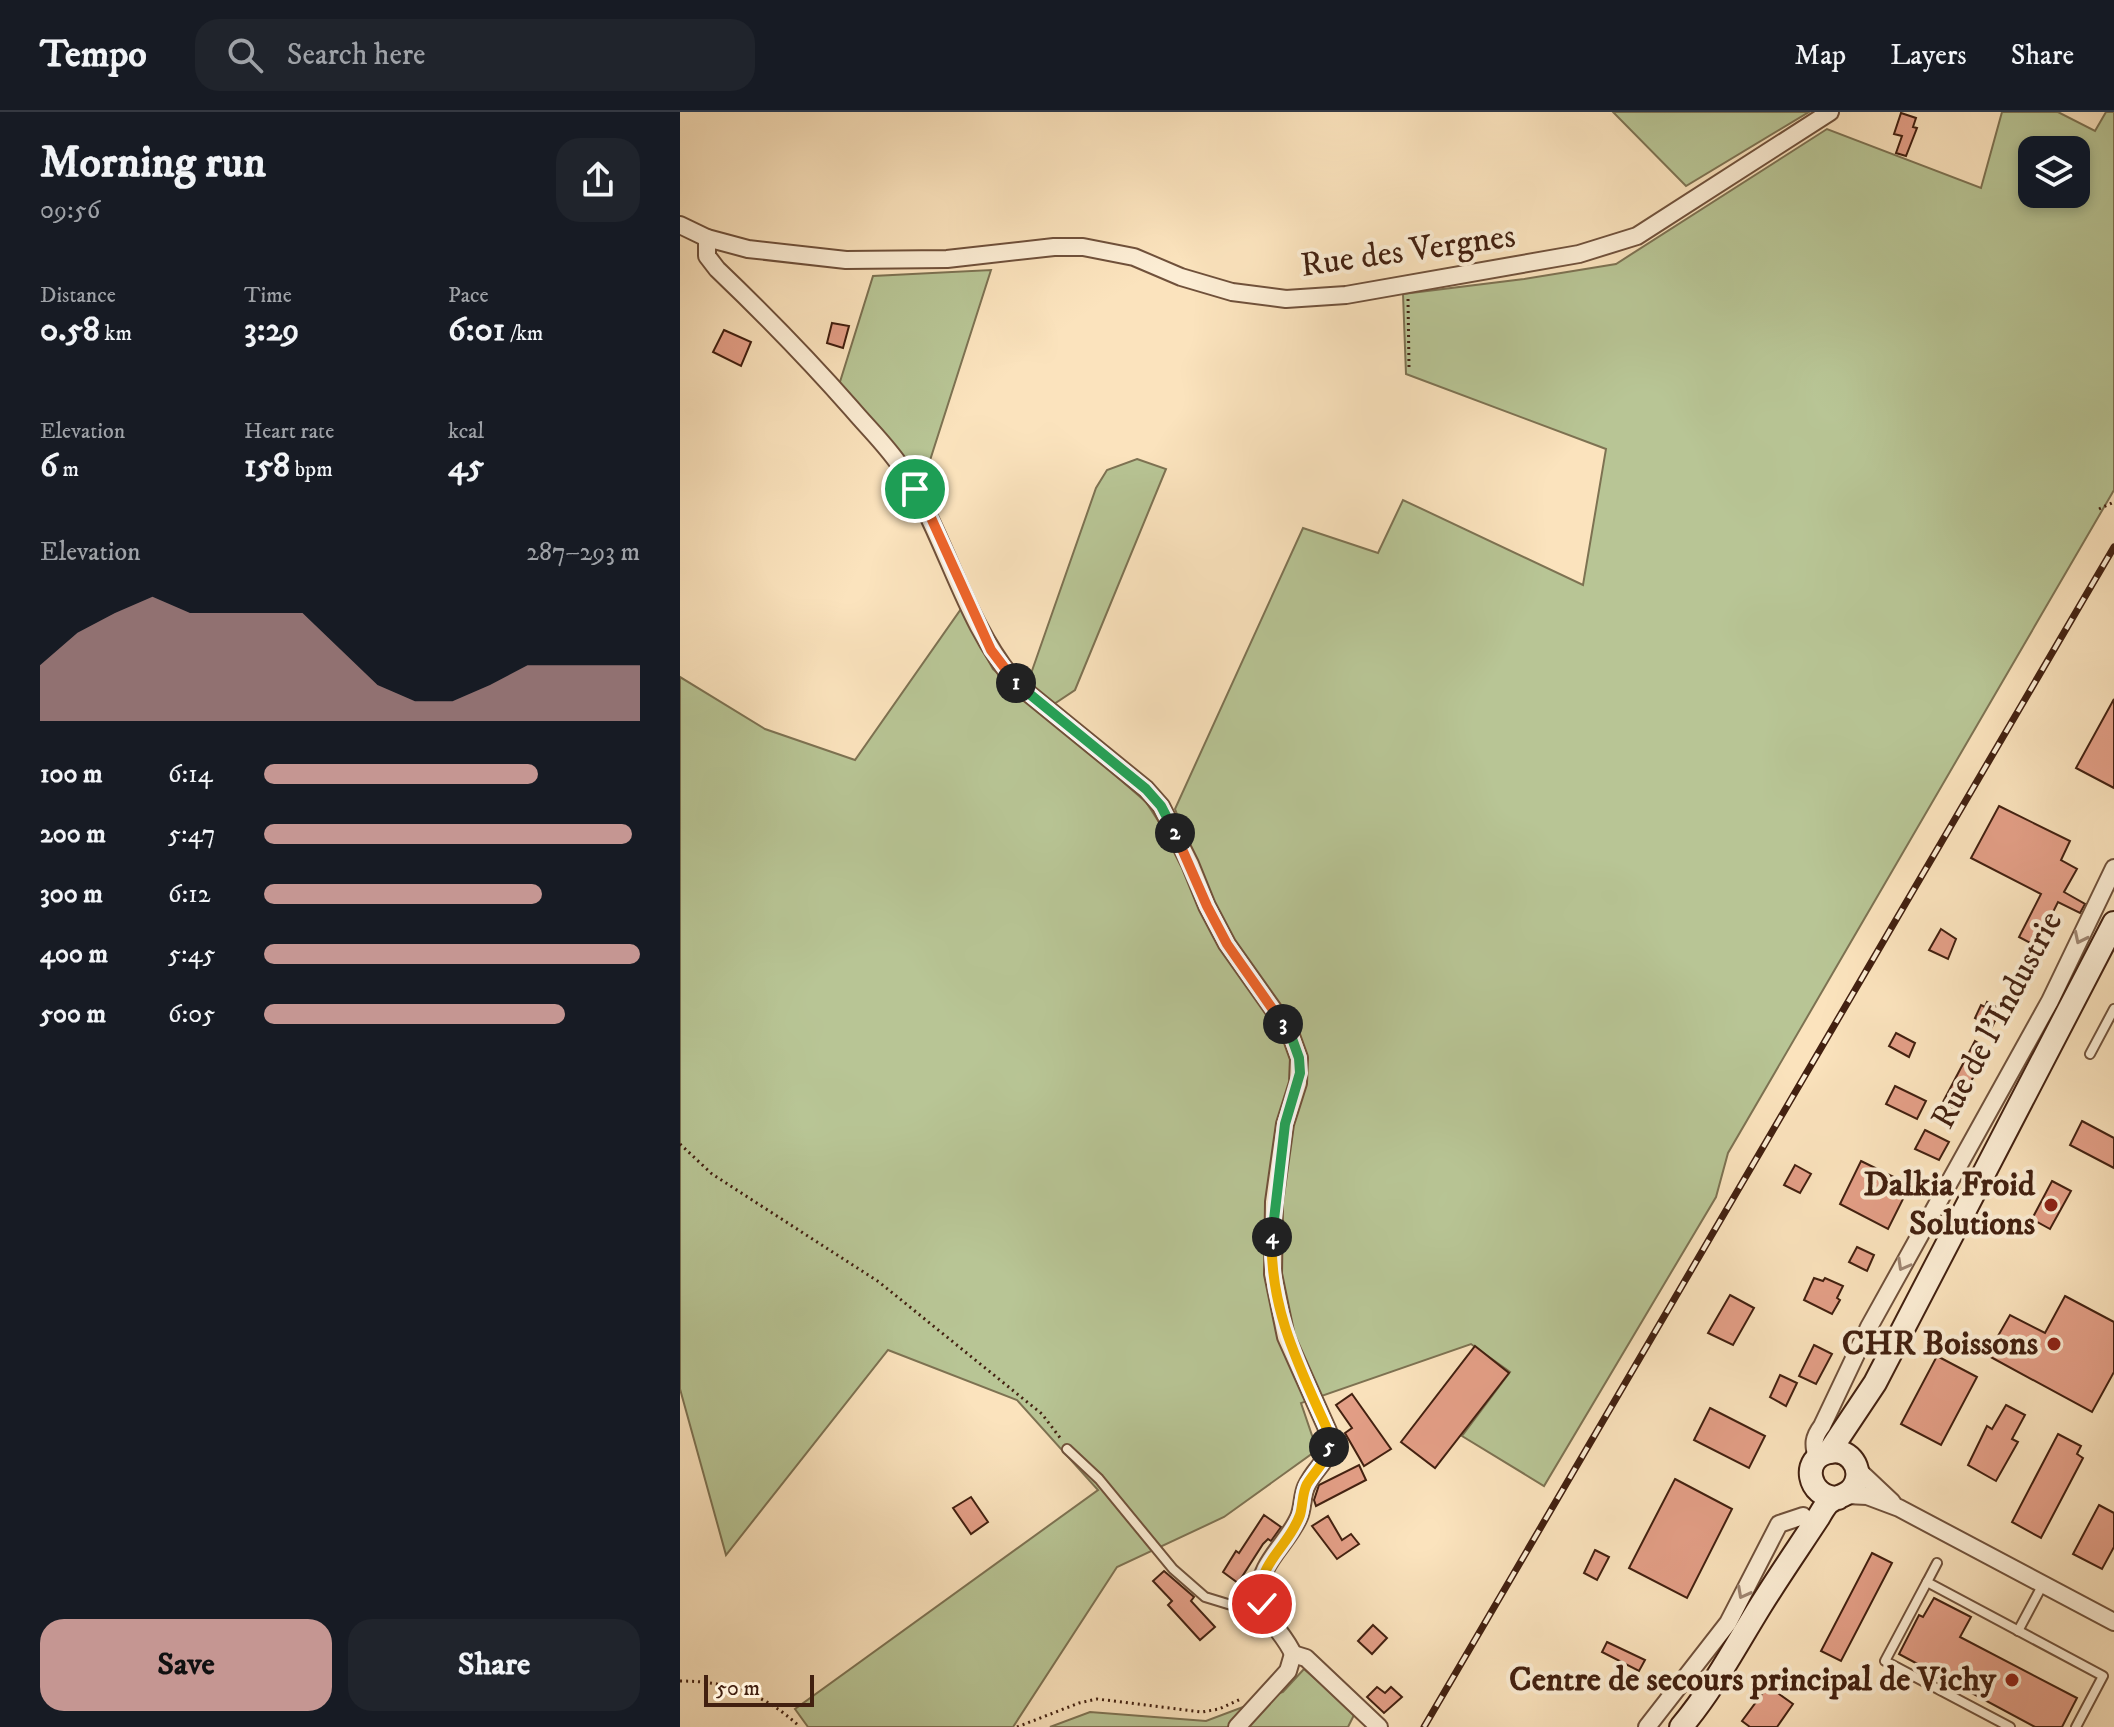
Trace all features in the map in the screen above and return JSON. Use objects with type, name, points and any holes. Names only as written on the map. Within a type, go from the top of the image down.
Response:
[{"type":"main road","name":"Rue de l'Industrie","points":[[1856,1466],[1856,1436],[1875,1383],[2114,923]]},
{"type":"main road","name":"Rue de l'Industrie","points":[[1823,1455],[1875,1383]]},
{"type":"main road","points":[[1681,1727],[1724,1669],[1827,1504],[1856,1484],[1856,1466],[1843,1453],[1823,1455],[1811,1471],[1813,1485],[1803,1516],[1760,1607]]},
{"type":"main road","points":[[1813,1485],[1823,1495],[1842,1496]]},
{"type":"street","name":"Rue des Vergnes","points":[[680,225],[707,238],[748,249],[803,257],[893,261],[1083,247],[1134,257],[1207,286],[1286,299],[1346,295],[1579,254],[1637,236],[1830,112]]},
{"type":"street","points":[[707,238],[707,256],[717,269],[800,350],[902,467],[927,509],[978,626],[1002,667],[1017,684],[1146,789],[1161,806],[1227,944],[1290,1033],[1299,1058],[1300,1073],[1285,1124],[1274,1202],[1273,1274],[1286,1337],[1328,1431],[1329,1448],[1325,1462],[1306,1486],[1299,1517],[1262,1576],[1262,1604],[1293,1654],[1288,1671],[1237,1727]]},
{"type":"street","name":"Rue de l'Industrie","points":[[1823,1455],[1815,1435],[1869,1327],[2050,1001],[2114,868]]},
{"type":"street","points":[[1856,1466],[1899,1508]]},
{"type":"street","points":[[1842,1496],[1867,1496],[1899,1508],[2114,1622]]},
{"type":"street","points":[[1647,1727],[1728,1623],[1779,1524],[1803,1516]]},
{"type":"street","points":[[1293,1654],[1306,1658],[1379,1727]]},
{"type":"lane","points":[[2090,1054],[2114,1009]]},
{"type":"lane","points":[[1067,1449],[1099,1479],[1173,1569],[1205,1597],[1270,1617]]},
{"type":"lane","points":[[1937,1563],[1885,1661],[2010,1727]]},
{"type":"lane","points":[[1927,1582],[2103,1676],[2076,1727]]},
{"type":"lane","points":[[2018,1631],[2043,1584]]},
{"type":"lane","points":[[1235,1608],[1250,1593],[1260,1592]]},
{"type":"path","points":[[1408,285],[1409,367]]},
{"type":"path","points":[[2099,509],[2114,502]]},
{"type":"path","points":[[680,1144],[712,1174],[891,1291],[1042,1414],[1067,1449]]},
{"type":"path","points":[[680,1681],[705,1681],[752,1692],[800,1727]]},
{"type":"path","points":[[1017,1727],[1097,1699],[1202,1712],[1219,1709],[1256,1692],[1266,1695]]},
{"type":"green space","points":[[1613,112],[1809,112],[1686,186]]},
{"type":"green space","points":[[2002,112],[2058,112],[2095,131],[2106,112],[2114,112],[2114,490],[1728,1153],[1716,1197],[1544,1486],[1462,1436],[1510,1372],[1471,1344],[1301,1403],[1317,1450],[1224,1517],[1117,1567],[1013,1727],[808,1727],[795,1709],[1098,1490],[1017,1400],[888,1350],[726,1555],[680,1389],[680,677],[765,729],[855,760],[961,609],[993,669],[1146,802],[1213,906],[1175,809],[1303,528],[1378,553],[1403,500],[1583,585],[1606,449],[1406,374],[1403,294],[1616,264],[1827,129],[1981,188]]},
{"type":"green space","points":[[991,270],[924,479],[839,385],[873,276]]},
{"type":"green space","points":[[1137,459],[1166,469],[1075,690],[1054,704],[1027,685],[1096,488],[1107,470]]},
{"type":"green space","points":[[1304,1669],[1355,1713],[1348,1727],[1050,1727],[1090,1712],[1206,1721],[1283,1692]]},
{"type":"building","points":[[1901,113],[1916,118],[1913,127],[1917,128],[1906,156],[1896,153],[1902,136],[1894,134]]},
{"type":"building","points":[[832,323],[849,326],[843,348],[827,343]]},
{"type":"building","points":[[724,330],[751,342],[741,366],[713,352]]},
{"type":"building","points":[[2114,699],[2114,788],[2076,768]]},
{"type":"building","points":[[1999,806],[2070,841],[2061,860],[2077,869],[2064,892],[2085,904],[2080,913],[2058,902],[2036,946],[2019,937],[2041,894],[1971,858]]},
{"type":"building","points":[[1941,929],[1956,939],[1948,959],[1929,950]]},
{"type":"building","points":[[1987,1002],[2001,1009],[1992,1027],[1975,1018],[1981,1005],[1985,1007]]},
{"type":"building","points":[[1896,1033],[1915,1043],[1909,1057],[1889,1046]]},
{"type":"building","points":[[1975,1041],[1990,1050],[1963,1094],[1968,1097],[1959,1112],[1943,1102]]},
{"type":"building","points":[[1895,1086],[1926,1101],[1917,1119],[1886,1104]]},
{"type":"building","points":[[2082,1121],[2114,1138],[2114,1168],[2070,1145]]},
{"type":"building","points":[[1925,1130],[1949,1142],[1939,1160],[1915,1149]]},
{"type":"building","points":[[1861,1161],[1910,1185],[1888,1229],[1840,1204]]},
{"type":"building","points":[[1795,1165],[1811,1174],[1800,1193],[1784,1185]]},
{"type":"building","name":"Dalkia Froid Solutions","points":[[2052,1181],[2071,1191],[2050,1229],[2032,1219]]},
{"type":"building","points":[[1857,1247],[1874,1255],[1867,1271],[1849,1262]]},
{"type":"building","points":[[1814,1278],[1823,1281],[1825,1278],[1843,1286],[1832,1314],[1804,1300]]},
{"type":"building","points":[[1730,1295],[1754,1308],[1733,1345],[1708,1333]]},
{"type":"building","name":"CHR Boissons","points":[[2065,1296],[2114,1322],[2114,1372],[2092,1412],[1987,1355],[2010,1315],[2045,1333]]},
{"type":"building","points":[[1814,1345],[1832,1354],[1816,1384],[1799,1376]]},
{"type":"building","points":[[1475,1346],[1509,1373],[1435,1468],[1401,1442]]},
{"type":"building","points":[[1937,1356],[1977,1377],[1941,1445],[1901,1424]]},
{"type":"building","points":[[1780,1375],[1797,1383],[1786,1406],[1770,1397]]},
{"type":"building","points":[[1352,1394],[1391,1449],[1364,1466],[1345,1433],[1352,1428],[1336,1405]]},
{"type":"building","points":[[2006,1405],[2025,1415],[2012,1439],[2018,1442],[1996,1481],[1968,1465],[1987,1426],[1992,1429]]},
{"type":"building","points":[[1710,1408],[1765,1436],[1749,1468],[1694,1440]]},
{"type":"building","points":[[2058,1434],[2081,1446],[2077,1454],[2083,1458],[2041,1538],[2012,1522]]},
{"type":"building","points":[[1359,1465],[1366,1480],[1316,1506],[1314,1500],[1319,1485]]},
{"type":"building","points":[[1675,1479],[1732,1509],[1687,1598],[1629,1568]]},
{"type":"building","points":[[971,1497],[988,1522],[971,1534],[953,1508]]},
{"type":"building","points":[[2099,1505],[2114,1513],[2114,1547],[2102,1569],[2073,1554]]},
{"type":"building","points":[[1264,1515],[1281,1527],[1271,1541],[1268,1539],[1263,1544],[1238,1583],[1223,1572]]},
{"type":"building","points":[[1328,1516],[1342,1540],[1351,1534],[1359,1544],[1337,1559],[1312,1526]]},
{"type":"building","points":[[1595,1550],[1609,1557],[1597,1580],[1584,1573]]},
{"type":"building","points":[[1872,1553],[1892,1563],[1841,1661],[1821,1651]]},
{"type":"building","points":[[1164,1571],[1194,1597],[1191,1601],[1215,1627],[1200,1640],[1168,1605],[1172,1601],[1153,1581]]},
{"type":"building","points":[[1934,1598],[1971,1617],[1960,1637],[2077,1698],[2062,1727],[2035,1727],[1899,1654],[1919,1615],[1923,1617]]},
{"type":"building","points":[[1373,1625],[1387,1638],[1372,1654],[1358,1641]]},
{"type":"building","points":[[1607,1642],[1645,1660],[1639,1671],[1602,1652]]},
{"type":"building","points":[[1768,1686],[1793,1704],[1777,1727],[1750,1727],[1742,1721]]},
{"type":"building","points":[[1377,1687],[1385,1693],[1391,1687],[1402,1697],[1384,1713],[1367,1697]]},
{"type":"railway","points":[[1424,1727],[2114,547]]},
{"type":"place","name":"Dalkia Froid Solutions","points":[[2051,1205]]},
{"type":"place","name":"CHR Boissons","points":[[2054,1344]]},
{"type":"place","name":"Centre de secours principal de Vichy","points":[[2012,1680]]},
{"type":"route","points":[[915,489],[927,509],[978,626],[1002,667],[1017,684],[1146,789],[1161,806],[1227,944],[1290,1033],[1299,1058],[1300,1073],[1285,1124],[1274,1202],[1273,1274],[1286,1337],[1328,1431],[1329,1448],[1325,1462],[1306,1486],[1299,1517],[1262,1576],[1262,1604]]}]
